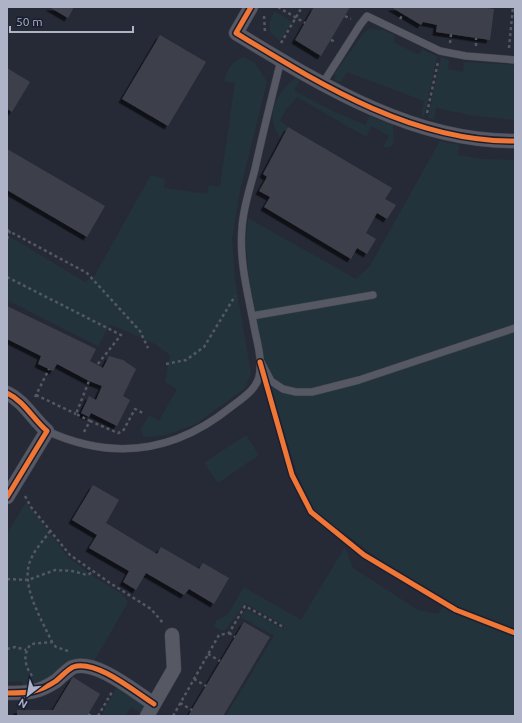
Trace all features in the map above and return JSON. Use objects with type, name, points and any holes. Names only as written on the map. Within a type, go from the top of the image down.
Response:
[{"type":"street","points":[[251,7],[236,33],[323,83],[391,116],[424,128],[461,136],[515,141]]},
{"type":"street","points":[[7,393],[25,407],[35,421],[47,431],[7,497]]},
{"type":"street","points":[[147,716],[174,669],[172,635]]},
{"type":"street","points":[[7,693],[34,693],[55,681],[72,668],[87,666],[104,672],[154,704]]},
{"type":"lane","points":[[323,83],[367,16],[440,51],[512,60]]},
{"type":"lane","points":[[47,431],[93,447],[126,449],[164,443],[190,434],[221,415],[252,390],[259,378],[260,362],[245,280],[242,227],[281,60]]},
{"type":"lane","points":[[252,316],[373,295]]},
{"type":"lane","points":[[260,362],[271,381],[283,389],[296,392],[312,392],[359,380],[515,328]]},
{"type":"path","points":[[278,7],[305,23]]},
{"type":"path","points":[[279,45],[302,7]]},
{"type":"path","points":[[512,60],[513,7]]},
{"type":"path","points":[[424,128],[440,51]]},
{"type":"path","points":[[7,239],[9,230],[87,273],[140,331],[148,348]]},
{"type":"path","points":[[7,277],[121,335],[97,365]]},
{"type":"path","points":[[166,364],[186,360],[204,347],[245,280]]},
{"type":"path","points":[[25,407],[36,395],[49,369]]},
{"type":"path","points":[[76,414],[88,381]]},
{"type":"path","points":[[36,395],[118,433],[122,432],[135,409],[143,413]]},
{"type":"path","points":[[78,443],[90,421]]},
{"type":"path","points":[[14,485],[20,488],[31,507],[70,555],[93,572],[151,609],[172,635]]},
{"type":"path","points":[[50,531],[30,560],[28,580],[33,602],[52,642],[56,647],[75,655],[87,666]]},
{"type":"path","points":[[7,579],[28,580],[55,570],[72,571],[87,575],[93,572]]},
{"type":"path","points":[[229,633],[244,606],[285,628]]},
{"type":"path","points":[[172,716],[219,635],[229,633],[235,637]]},
{"type":"path","points":[[38,691],[25,660],[26,650],[30,644],[52,642]]},
{"type":"path","points":[[7,649],[15,647],[26,650]]},
{"type":"path","points":[[208,654],[220,661]]},
{"type":"path","points":[[194,679],[206,686]]},
{"type":"path","points":[[98,716],[118,681]]},
{"type":"path","points":[[180,703],[192,710]]},
{"type":"path","points":[[88,714],[92,716]]},
{"type":"shaded area","points":[[274,11],[292,22],[280,41],[270,32],[270,22]]},
{"type":"shaded area","points":[[369,29],[384,30],[396,36],[393,42],[419,55],[422,50],[437,56],[424,117],[421,116],[424,101],[347,72],[341,82],[335,80],[335,73],[363,34]]},
{"type":"shaded area","points":[[243,57],[255,63],[267,82],[240,190],[232,239],[235,280],[251,374],[244,389],[194,425],[165,435],[148,437],[143,436],[141,429],[149,415],[159,421],[177,389],[165,382],[170,355],[155,344],[110,324],[98,346],[7,300],[7,235],[85,282],[95,275],[151,175],[165,179],[164,188],[207,194],[209,185],[220,187],[235,83],[224,81],[230,66]]},
{"type":"shaded area","points":[[441,57],[449,60],[448,69],[463,72],[464,62],[515,65],[515,120],[470,115],[436,108],[434,120],[428,118]]},
{"type":"shaded area","points":[[295,78],[300,80],[294,91],[337,113],[366,125],[369,116],[393,125],[393,144],[388,147],[383,147],[389,136],[372,126],[366,137],[297,97],[287,108],[280,120],[288,127],[282,139],[276,131],[273,122],[274,106],[282,91]]},
{"type":"shaded area","points":[[440,141],[459,145],[458,155],[482,159],[515,160],[515,716],[226,716],[274,636],[241,617],[246,609],[285,630],[287,627],[245,603],[225,630],[220,630],[214,626],[216,621],[228,614],[244,587],[301,620],[345,547],[353,568],[418,610],[438,614],[448,600],[386,564],[314,511],[297,474],[268,380],[248,271],[246,242],[248,218],[356,279],[370,266]]},
{"type":"shaded area","points":[[246,435],[259,455],[218,483],[204,463]]},
{"type":"shaded area","points":[[26,502],[68,557],[91,575],[123,595],[128,602],[93,663],[38,686],[23,687],[22,681],[7,682],[7,534]]},
{"type":"shaded area","points":[[118,685],[146,707],[141,713],[131,707],[125,716],[101,716]]},
{"type":"building","points":[[49,7],[74,7],[68,18]]},
{"type":"building","points":[[314,7],[350,7],[321,56],[295,40]]},
{"type":"building","points":[[391,7],[479,7],[494,9],[490,40],[436,32],[437,25],[423,22],[421,25]]},
{"type":"building","points":[[160,35],[206,62],[168,126],[122,99]]},
{"type":"building","points":[[7,68],[30,82],[12,112],[7,109]]},
{"type":"building","points":[[288,127],[392,188],[385,199],[396,205],[387,219],[377,213],[366,233],[376,239],[367,254],[357,248],[351,259],[264,207],[270,197],[259,191],[267,177],[263,174]]},
{"type":"building","points":[[7,149],[105,206],[87,237],[7,190]]},
{"type":"building","points":[[7,306],[96,349],[90,361],[103,368],[109,356],[123,360],[136,369],[123,396],[130,400],[117,426],[91,413],[89,417],[81,413],[89,396],[96,400],[102,386],[89,381],[57,364],[53,371],[38,364],[41,356],[7,339]]},
{"type":"building","points":[[93,485],[119,500],[106,523],[157,554],[161,547],[199,569],[203,563],[229,578],[214,604],[189,589],[184,595],[146,573],[136,590],[123,582],[129,571],[89,548],[97,535],[72,520]]},
{"type":"building","points":[[244,622],[270,637],[223,716],[188,716]]},
{"type":"building","points":[[73,677],[100,694],[87,716],[17,716],[17,710],[53,710]]},
{"type":"cycle path","points":[[251,7],[236,33],[334,90],[404,121],[440,132],[477,139],[515,141]]},
{"type":"cycle path","points":[[260,362],[292,475],[311,512],[364,555],[456,610],[515,633]]},
{"type":"cycle path","points":[[7,393],[23,405],[47,431],[7,497]]},
{"type":"cycle path","points":[[7,693],[27,692],[44,688],[56,681],[73,667],[82,666],[104,672],[154,704]]}]
